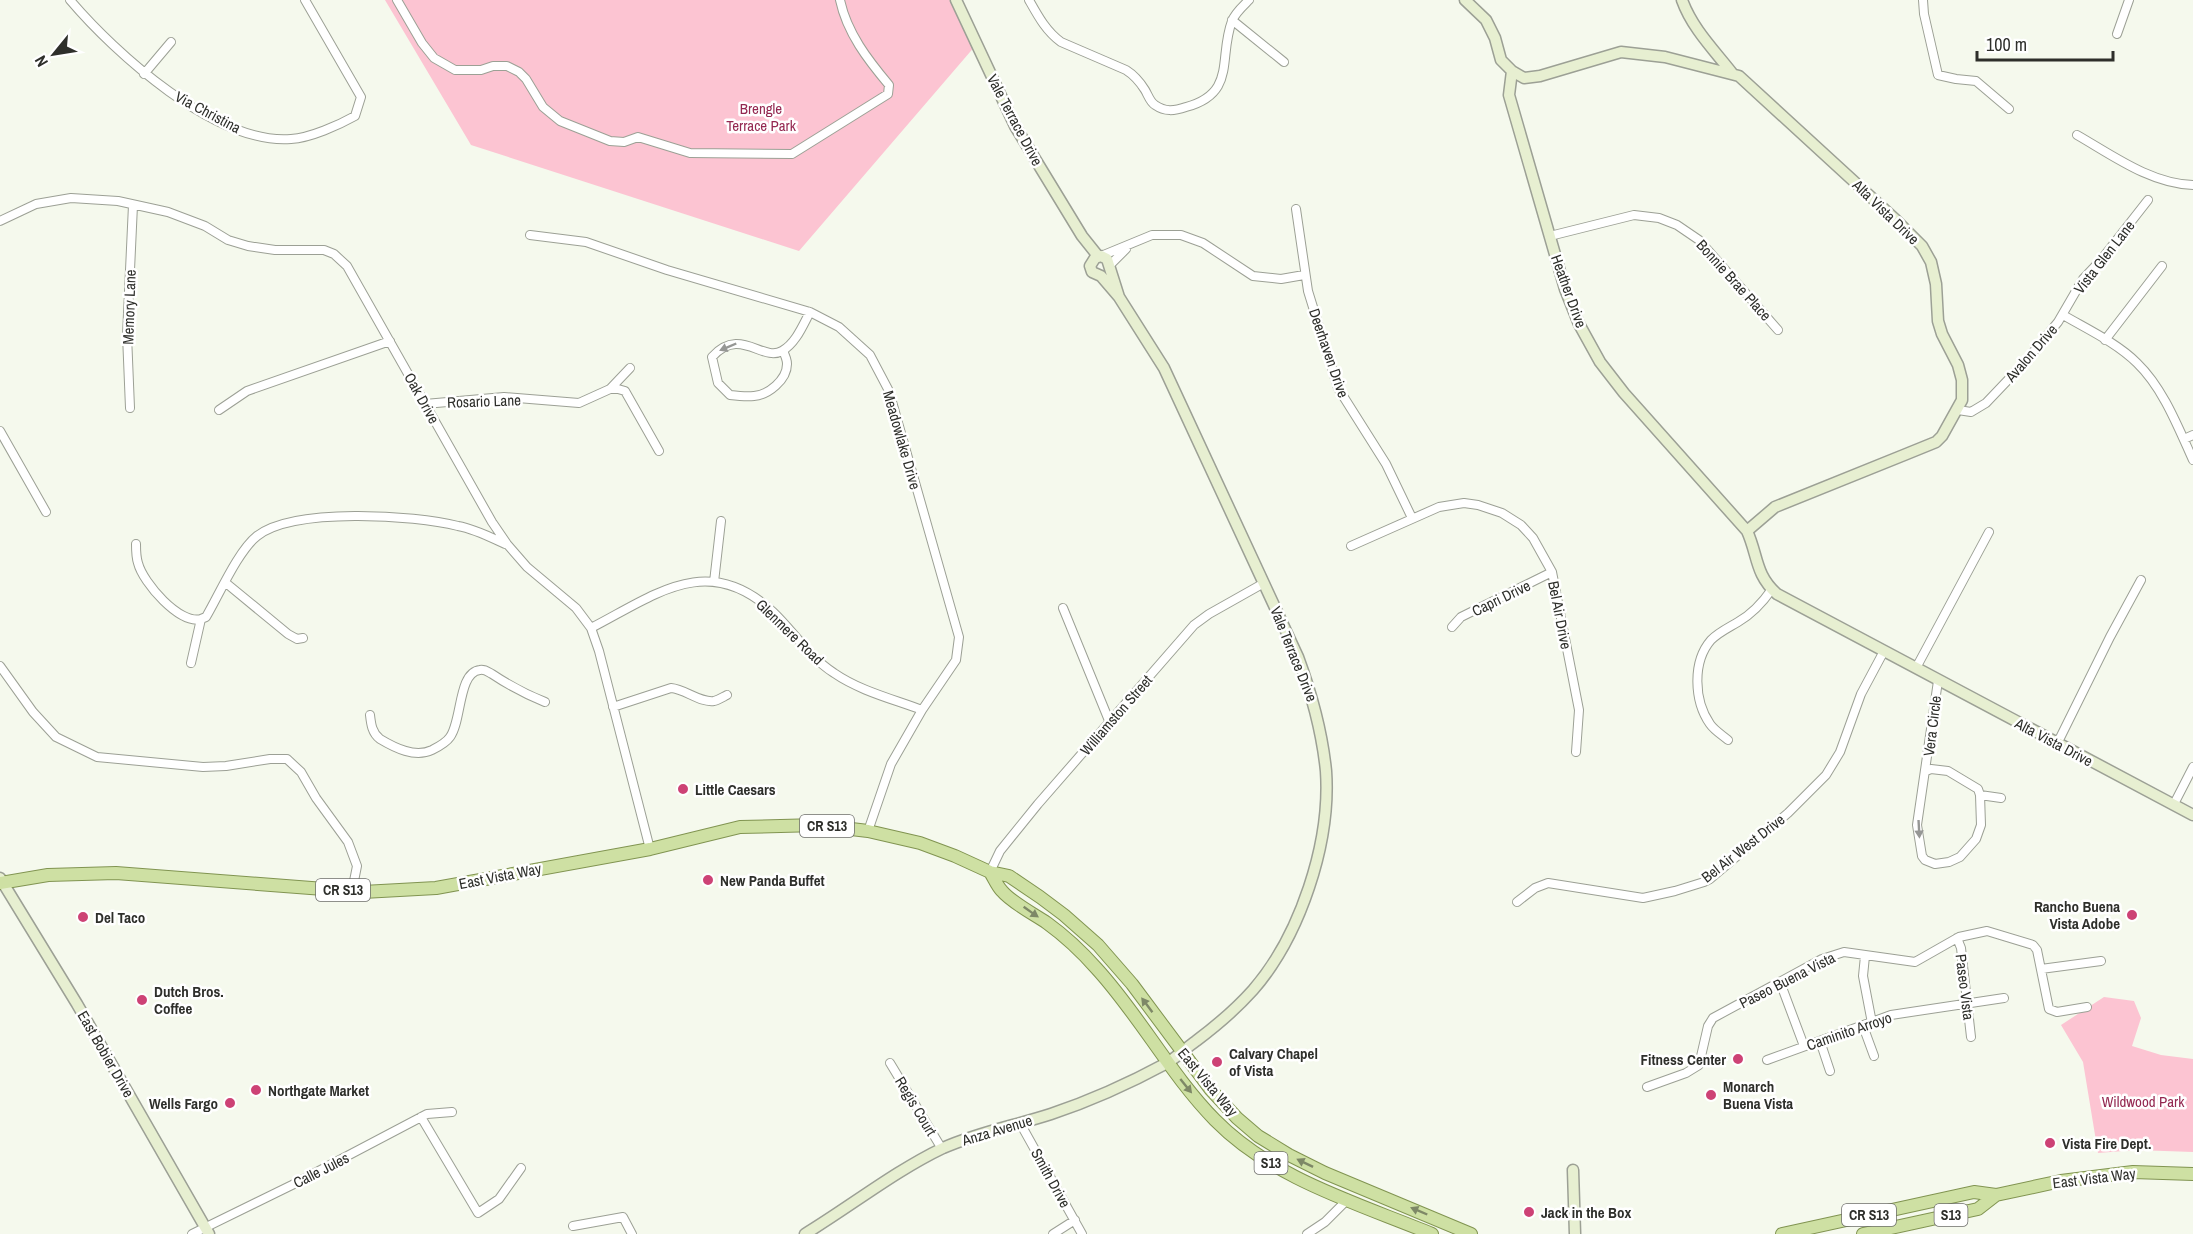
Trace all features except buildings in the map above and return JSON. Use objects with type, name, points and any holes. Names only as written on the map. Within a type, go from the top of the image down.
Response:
[{"type":"main road","name":"East Vista Way","points":[[1,881],[48,875],[116,873],[352,891],[436,888],[650,849],[740,827],[818,825],[868,831],[929,846],[990,872],[1009,876],[1064,915],[1098,945],[1132,984],[1220,1100],[1258,1136],[1325,1173],[1471,1234]]},
{"type":"main road","name":"East Vista Way","points":[[990,872],[1002,892],[1049,924],[1098,969],[1168,1062],[1222,1126],[1259,1155],[1310,1184],[1432,1234]]},
{"type":"main road","name":"East Vista Way","points":[[1782,1234],[1814,1230],[1974,1192],[1996,1195],[2104,1174],[2133,1172],[2193,1174]]},
{"type":"main road","points":[[1310,1184],[1332,1185],[1380,1204],[1385,1203],[1387,1198]]},
{"type":"main road","name":"East Vista Way","points":[[1863,1234],[1978,1209],[1996,1195]]},
{"type":"street","name":"Via Christina","points":[[70,0],[111,45],[144,74],[191,106],[239,131],[291,140],[337,126],[355,116],[362,97],[305,0]]},
{"type":"street","points":[[397,0],[422,43],[434,58],[455,70],[481,70],[493,66],[507,66],[526,79],[543,107],[560,121],[610,141],[624,142],[638,137],[690,153],[792,154],[888,94],[889,85],[854,39],[840,0]]},
{"type":"street","name":"Vale Terrace Drive","points":[[956,0],[1015,126],[1097,258]]},
{"type":"street","points":[[1029,0],[1053,37],[1126,70],[1140,83],[1153,104],[1166,111],[1193,105],[1212,94],[1222,76],[1232,20],[1249,0]]},
{"type":"street","points":[[1466,0],[1486,20],[1501,60],[1512,71]]},
{"type":"street","points":[[1682,0],[1700,32],[1732,73]]},
{"type":"street","points":[[1923,0],[1923,14],[1938,75],[1976,81],[2009,109]]},
{"type":"street","points":[[2117,34],[2129,0]]},
{"type":"street","points":[[1232,20],[1284,62]]},
{"type":"street","points":[[144,74],[171,42]]},
{"type":"street","name":"Alta Vista Drive","points":[[1512,71],[1524,78],[1621,52],[1665,57],[1732,73],[1754,88],[1896,220],[1927,253],[1934,272],[1940,328],[1958,365],[1962,380],[1962,400],[1958,410],[1936,442],[1775,507],[1747,531],[1752,541],[1758,570],[1777,594],[2193,815]]},
{"type":"street","name":"Heather Drive","points":[[1512,71],[1509,95],[1565,289],[1578,324],[1600,362],[1624,393],[1747,531]]},
{"type":"street","points":[[2077,135],[2131,166],[2156,177],[2177,184],[2193,184]]},
{"type":"street","name":"Oak Drive","points":[[0,221],[36,204],[71,198],[118,201],[168,212],[205,226],[228,240],[248,246],[275,250],[324,250],[334,254],[347,266],[492,522],[527,567],[576,608],[591,628],[650,849]]},
{"type":"street","name":"Vista Glen Lane","points":[[2062,315],[2083,279],[2101,260],[2148,200]]},
{"type":"street","name":"Memory Lane","points":[[130,408],[127,335],[133,205]]},
{"type":"street","name":"Deerhaven Drive","points":[[1296,209],[1304,275],[1338,388],[1386,464],[1412,518]]},
{"type":"street","name":"Bonnie Brae Place","points":[[1550,236],[1634,215],[1659,218],[1677,225],[1699,240],[1779,330]]},
{"type":"street","name":"Meadowlake Drive","points":[[530,235],[586,242],[667,270],[810,312],[839,327],[870,355],[889,391],[959,637],[956,660],[922,710],[891,764],[868,831]]},
{"type":"street","points":[[1129,246],[1106,273],[1101,276],[1095,274],[1091,269],[1097,258],[1152,235],[1181,235],[1203,243],[1253,276],[1281,279],[1304,275]]},
{"type":"street","points":[[1097,258],[1107,259],[1110,267]]},
{"type":"street","points":[[2105,340],[2162,266]]},
{"type":"street","name":"Vale Terrace Drive","points":[[1110,267],[1119,297]]},
{"type":"street","name":"Vale Terrace Drive","points":[[1101,276],[1119,297],[1164,368],[1298,657],[1319,722],[1326,773],[1321,842],[1298,917],[1276,957],[1253,989],[1219,1024],[1168,1062]]},
{"type":"street","points":[[783,351],[787,363],[786,372],[768,392],[755,396],[730,395],[718,382],[712,357],[717,352],[738,343],[775,353],[783,351],[794,341],[810,312]]},
{"type":"street","name":"Avalon Drive","points":[[1958,410],[1971,412],[1986,403],[2026,361],[2062,315],[2125,352],[2149,376],[2193,459]]},
{"type":"street","points":[[219,410],[248,391],[390,341]]},
{"type":"street","points":[[610,389],[630,368]]},
{"type":"street","points":[[610,389],[625,391],[659,451]]},
{"type":"street","name":"Rosario Lane","points":[[425,404],[504,397],[579,403],[610,389]]},
{"type":"street","points":[[0,431],[46,512]]},
{"type":"street","points":[[2184,439],[2193,435]]},
{"type":"street","name":"Bel Air Drive","points":[[1351,546],[1439,507],[1464,503],[1502,513],[1521,525],[1533,538],[1552,572],[1578,710],[1576,752]]},
{"type":"street","points":[[191,663],[201,620],[206,616],[243,552],[256,536],[274,526],[318,519],[375,515],[429,520],[460,526],[507,544]]},
{"type":"street","points":[[714,582],[721,521]]},
{"type":"street","points":[[1916,668],[1989,532]]},
{"type":"street","points":[[136,544],[138,563],[151,587],[165,602],[188,619],[201,620]]},
{"type":"street","name":"Capri Drive","points":[[1452,627],[1461,617],[1552,572]]},
{"type":"street","points":[[2057,744],[2110,636],[2141,580]]},
{"type":"street","name":"Glenmere Road","points":[[591,628],[669,587],[691,581],[729,585],[749,593],[773,612],[809,653],[834,674],[863,688],[922,710]]},
{"type":"street","points":[[226,583],[288,634],[297,639],[303,638]]},
{"type":"street","name":"Williamston Street","points":[[990,872],[1000,851],[1194,625],[1264,583]]},
{"type":"street","points":[[1728,740],[1711,725],[1702,707],[1698,694],[1698,671],[1701,658],[1710,642],[1723,629],[1740,621],[1762,603],[1772,589]]},
{"type":"street","points":[[1063,608],[1110,723]]},
{"type":"street","name":"Bel Air West Drive","points":[[1517,902],[1535,888],[1548,883],[1643,898],[1675,891],[1710,879],[1788,813],[1826,775],[1840,752],[1861,694],[1884,651]]},
{"type":"street","points":[[0,666],[33,712],[56,737],[97,757],[203,768],[270,759],[287,759],[301,772],[316,798],[348,842],[357,866],[352,891]]},
{"type":"street","points":[[370,715],[372,729],[378,737],[414,753],[424,753],[439,747],[449,739],[455,728],[463,689],[470,675],[478,669],[486,670],[519,692],[545,702]]},
{"type":"street","name":"Vera Circle","points":[[1926,771],[1931,769],[1948,771],[1978,789],[1980,795],[1981,825],[1976,839],[1960,856],[1949,862],[1935,864],[1925,860],[1922,856],[1917,825],[1938,681]]},
{"type":"street","points":[[613,707],[672,688],[706,700],[714,701],[727,695]]},
{"type":"street","points":[[2174,804],[2193,767]]},
{"type":"street","points":[[1980,795],[2001,798]]},
{"type":"street","name":"East Bobier Drive","points":[[1,881],[77,1004],[208,1232]]},
{"type":"street","name":"Paseo Buena Vista","points":[[1647,1087],[1686,1073],[1699,1065],[1708,1026],[1713,1018],[1822,959],[1844,952],[1916,962],[1957,938],[1987,931],[2033,945],[2037,950],[2049,1009],[2057,1012],[2087,1007]]},
{"type":"street","name":"Paseo Vista","points":[[1957,938],[1961,948],[1971,1037]]},
{"type":"street","points":[[1865,956],[1863,976],[1872,1023]]},
{"type":"street","points":[[2041,969],[2101,961]]},
{"type":"street","points":[[1780,982],[1804,1046]]},
{"type":"street","name":"Caminito Arroyo","points":[[1767,1060],[1891,1015],[2004,998]]},
{"type":"street","points":[[1863,1026],[1875,1056]]},
{"type":"street","points":[[1820,1041],[1830,1071]]},
{"type":"street","name":"Anza Avenue","points":[[805,1234],[942,1149],[980,1133],[1020,1123],[1081,1103],[1168,1062]]},
{"type":"street","name":"Regis Court","points":[[890,1063],[942,1149]]},
{"type":"street","name":"Calle Jules","points":[[192,1234],[208,1232],[427,1114],[452,1112]]},
{"type":"street","points":[[421,1117],[478,1213],[499,1199],[521,1168]]},
{"type":"street","name":"Smith Drive","points":[[1020,1123],[1082,1234]]},
{"type":"street","points":[[1574,1170],[1575,1234]]},
{"type":"street","points":[[1307,1234],[1325,1222],[1348,1199]]},
{"type":"street","points":[[573,1226],[623,1217],[632,1234]]},
{"type":"street","points":[[1053,1234],[1075,1220]]},
{"type":"green space","name":"Brengle Terrace Park","points":[[385,0],[956,0],[976,45],[799,251],[471,145]]},
{"type":"green space","name":"Wildwood Park","points":[[2104,997],[2134,1001],[2141,1018],[2132,1046],[2161,1055],[2193,1059],[2193,1152],[2136,1150],[2098,1153],[2083,1062],[2061,1025]]},
{"type":"place","name":"Little Caesars","points":[[683,789]]},
{"type":"place","name":"New Panda Buffet","points":[[708,880]]},
{"type":"place","name":"Rancho Buena Vista Adobe","points":[[2132,915]]},
{"type":"place","name":"Del Taco","points":[[83,917]]},
{"type":"place","name":"Dutch Bros. Coffee","points":[[142,1000]]},
{"type":"place","name":"Fitness Center","points":[[1738,1059]]},
{"type":"place","name":"Calvary Chapel of Vista","points":[[1217,1062]]},
{"type":"place","name":"Northgate Market","points":[[256,1090]]},
{"type":"place","name":"Monarch Buena Vista","points":[[1711,1095]]},
{"type":"place","name":"Wells Fargo","points":[[230,1103]]},
{"type":"place","name":"Vista Fire Dept.","points":[[2050,1143]]},
{"type":"place","name":"Jack in the Box","points":[[1529,1212]]}]
